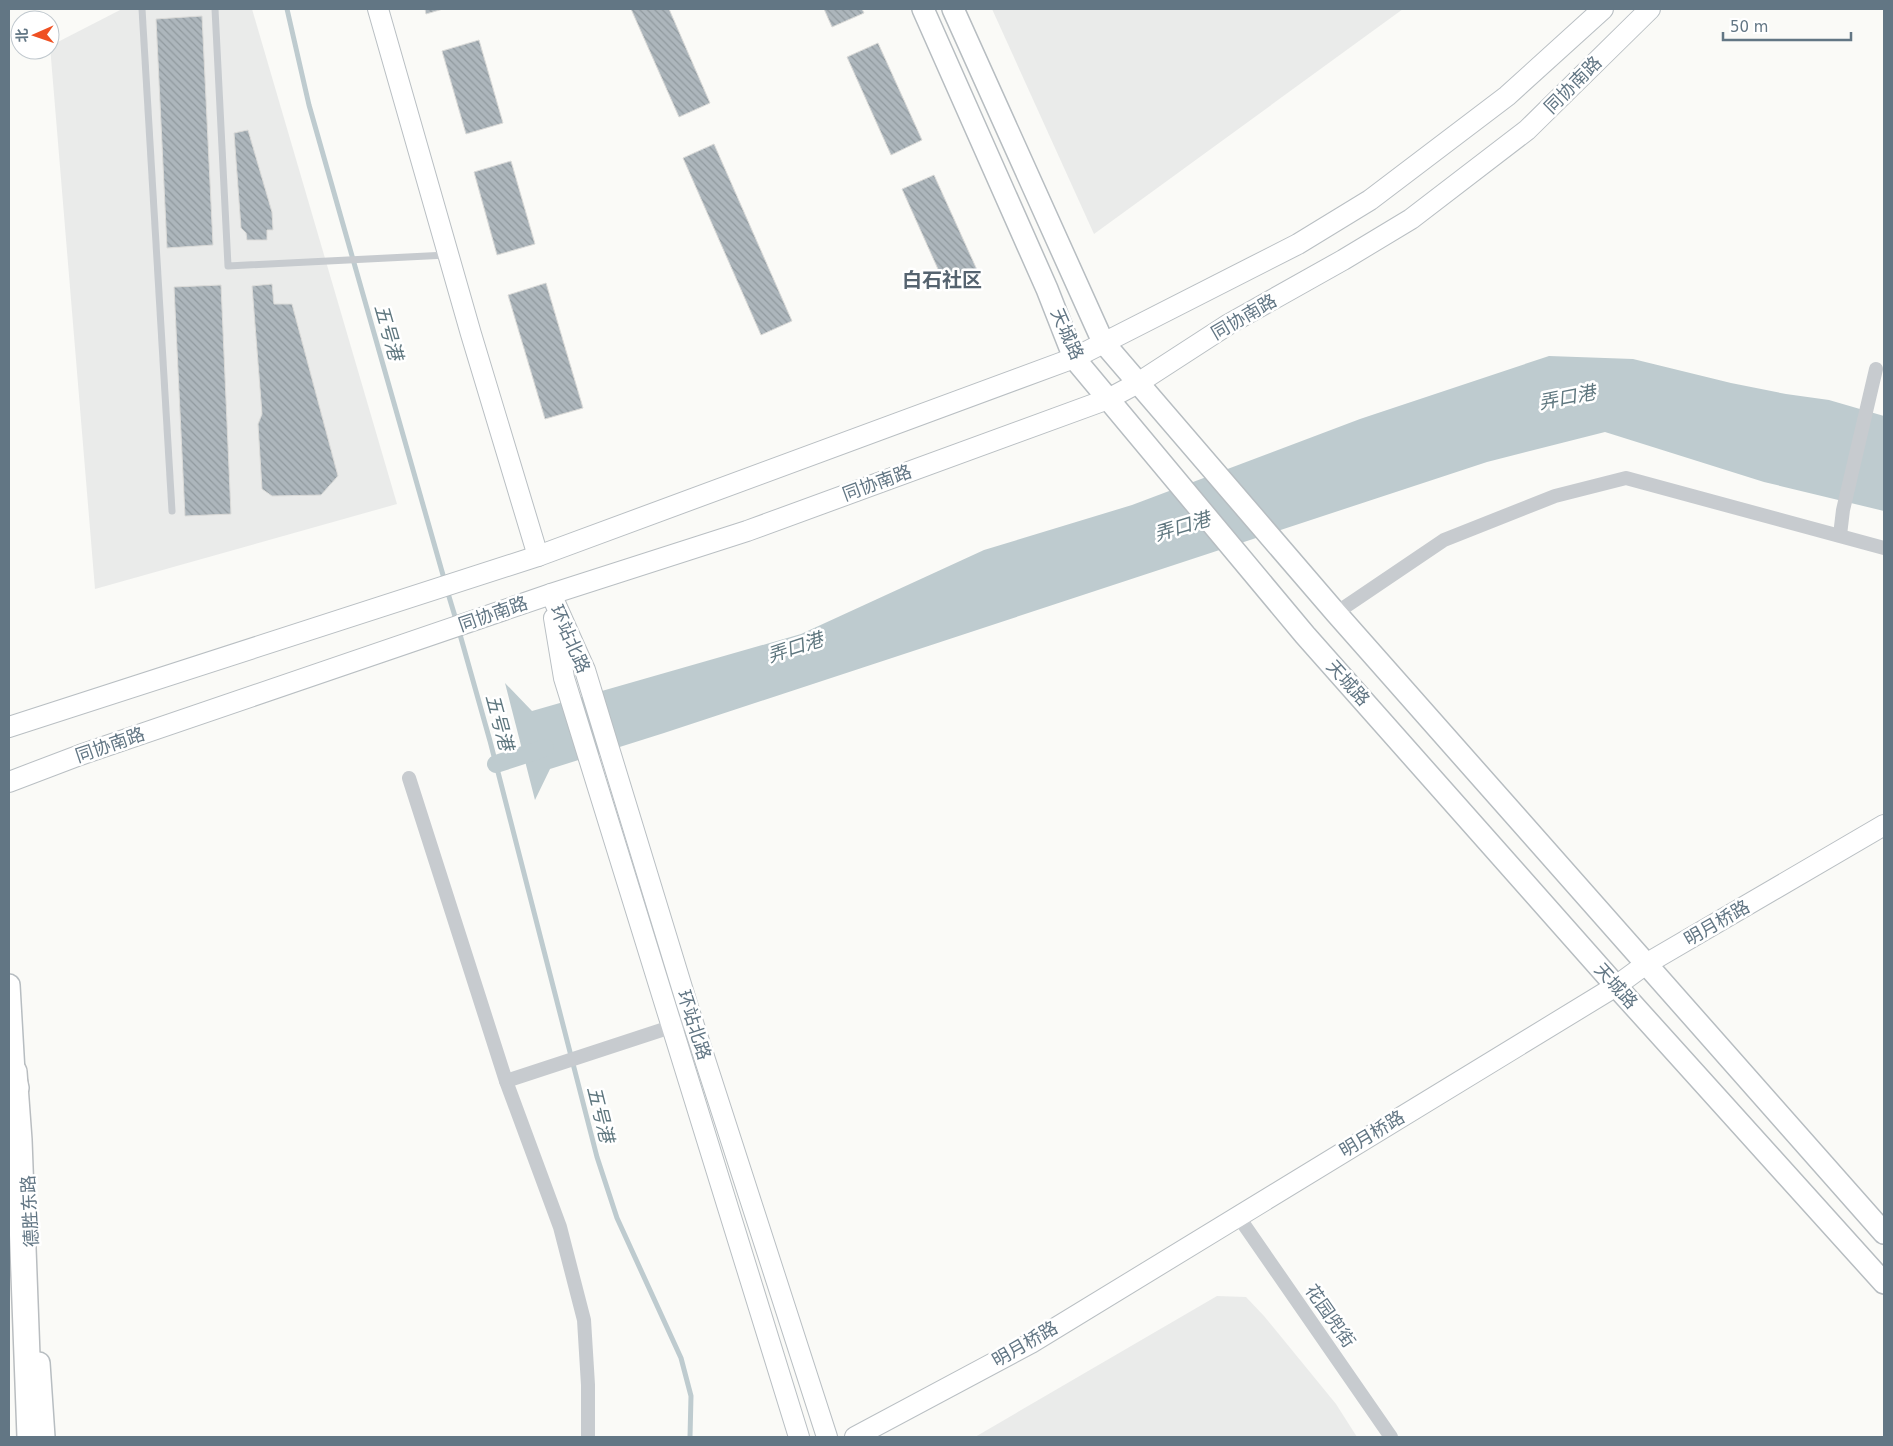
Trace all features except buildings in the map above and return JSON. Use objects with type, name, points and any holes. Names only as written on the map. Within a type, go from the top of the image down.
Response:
[{"type":"highway","points":[[14,1072],[19,1140],[30,1437]]},
{"type":"highway","points":[[9,1218],[16,1437]]},
{"type":"main road","points":[[378,9],[448,255],[538,556]]},
{"type":"main road","name":"天城路","points":[[923,9],[1047,289],[1074,358],[1305,635],[1616,986],[1884,1283]]},
{"type":"main road","name":"天城路","points":[[953,9],[1103,342],[1336,613],[1884,1232]]},
{"type":"main road","name":"同协南路","points":[[9,727],[538,556],[1074,358],[1298,244],[1370,200],[1507,96],[1603,9]]},
{"type":"main road","name":"同协南路","points":[[9,782],[80,755],[550,594],[747,530],[1108,399],[1229,324],[1343,260],[1411,219],[1527,130],[1650,9]]},
{"type":"main road","name":"环站北路","points":[[550,594],[585,670],[692,1020],[827,1437]]},
{"type":"main road","name":"环站北路","points":[[550,594],[564,678],[799,1437]]},
{"type":"main road","name":"明月桥路","points":[[855,1437],[1030,1343],[1616,986],[1646,964],[1884,825]]},
{"type":"main road","name":"德胜东路","points":[[9,985],[14,1072],[24,1113],[44,1437]]},
{"type":"street","points":[[1840,535],[1843,510],[1876,368]]},
{"type":"street","points":[[1336,613],[1444,540],[1555,496],[1626,478],[1884,548]]},
{"type":"street","points":[[410,778],[506,1081],[560,1227],[584,1320],[588,1385],[588,1437]]},
{"type":"street","points":[[506,1081],[692,1020]]},
{"type":"street","name":"花园兜街","points":[[1238,1216],[1391,1437]]},
{"type":"lane","points":[[142,9],[172,511]]},
{"type":"lane","points":[[215,9],[228,266],[448,255]]},
{"type":"shaded area","points":[[122,9],[252,9],[397,504],[95,589],[51,60],[60,60],[60,41]]},
{"type":"shaded area","points":[[992,9],[1403,9],[1094,234]]},
{"type":"shaded area","points":[[1217,1296],[1246,1297],[1264,1316],[1336,1404],[1357,1437],[975,1437]]},
{"type":"water","points":[[1549,356],[1633,359],[1731,383],[1829,400],[1884,416],[1884,511],[1764,482],[1605,432],[1487,462],[550,769],[535,800],[505,683],[532,711],[801,634],[984,550],[1132,505],[1360,419]]},
{"type":"waterway","name":"五号港","points":[[287,9],[309,105],[445,582]]},
{"type":"waterway","name":"五号港","points":[[447,590],[457,623]]},
{"type":"waterway","name":"五号港","points":[[459,631],[490,741],[597,1157],[617,1218],[681,1358],[691,1396],[690,1437]]},
{"type":"waterway","name":"弄口港","points":[[496,764],[545,748]]},
{"type":"district","name":"白石社区","points":[[942,280]]}]
